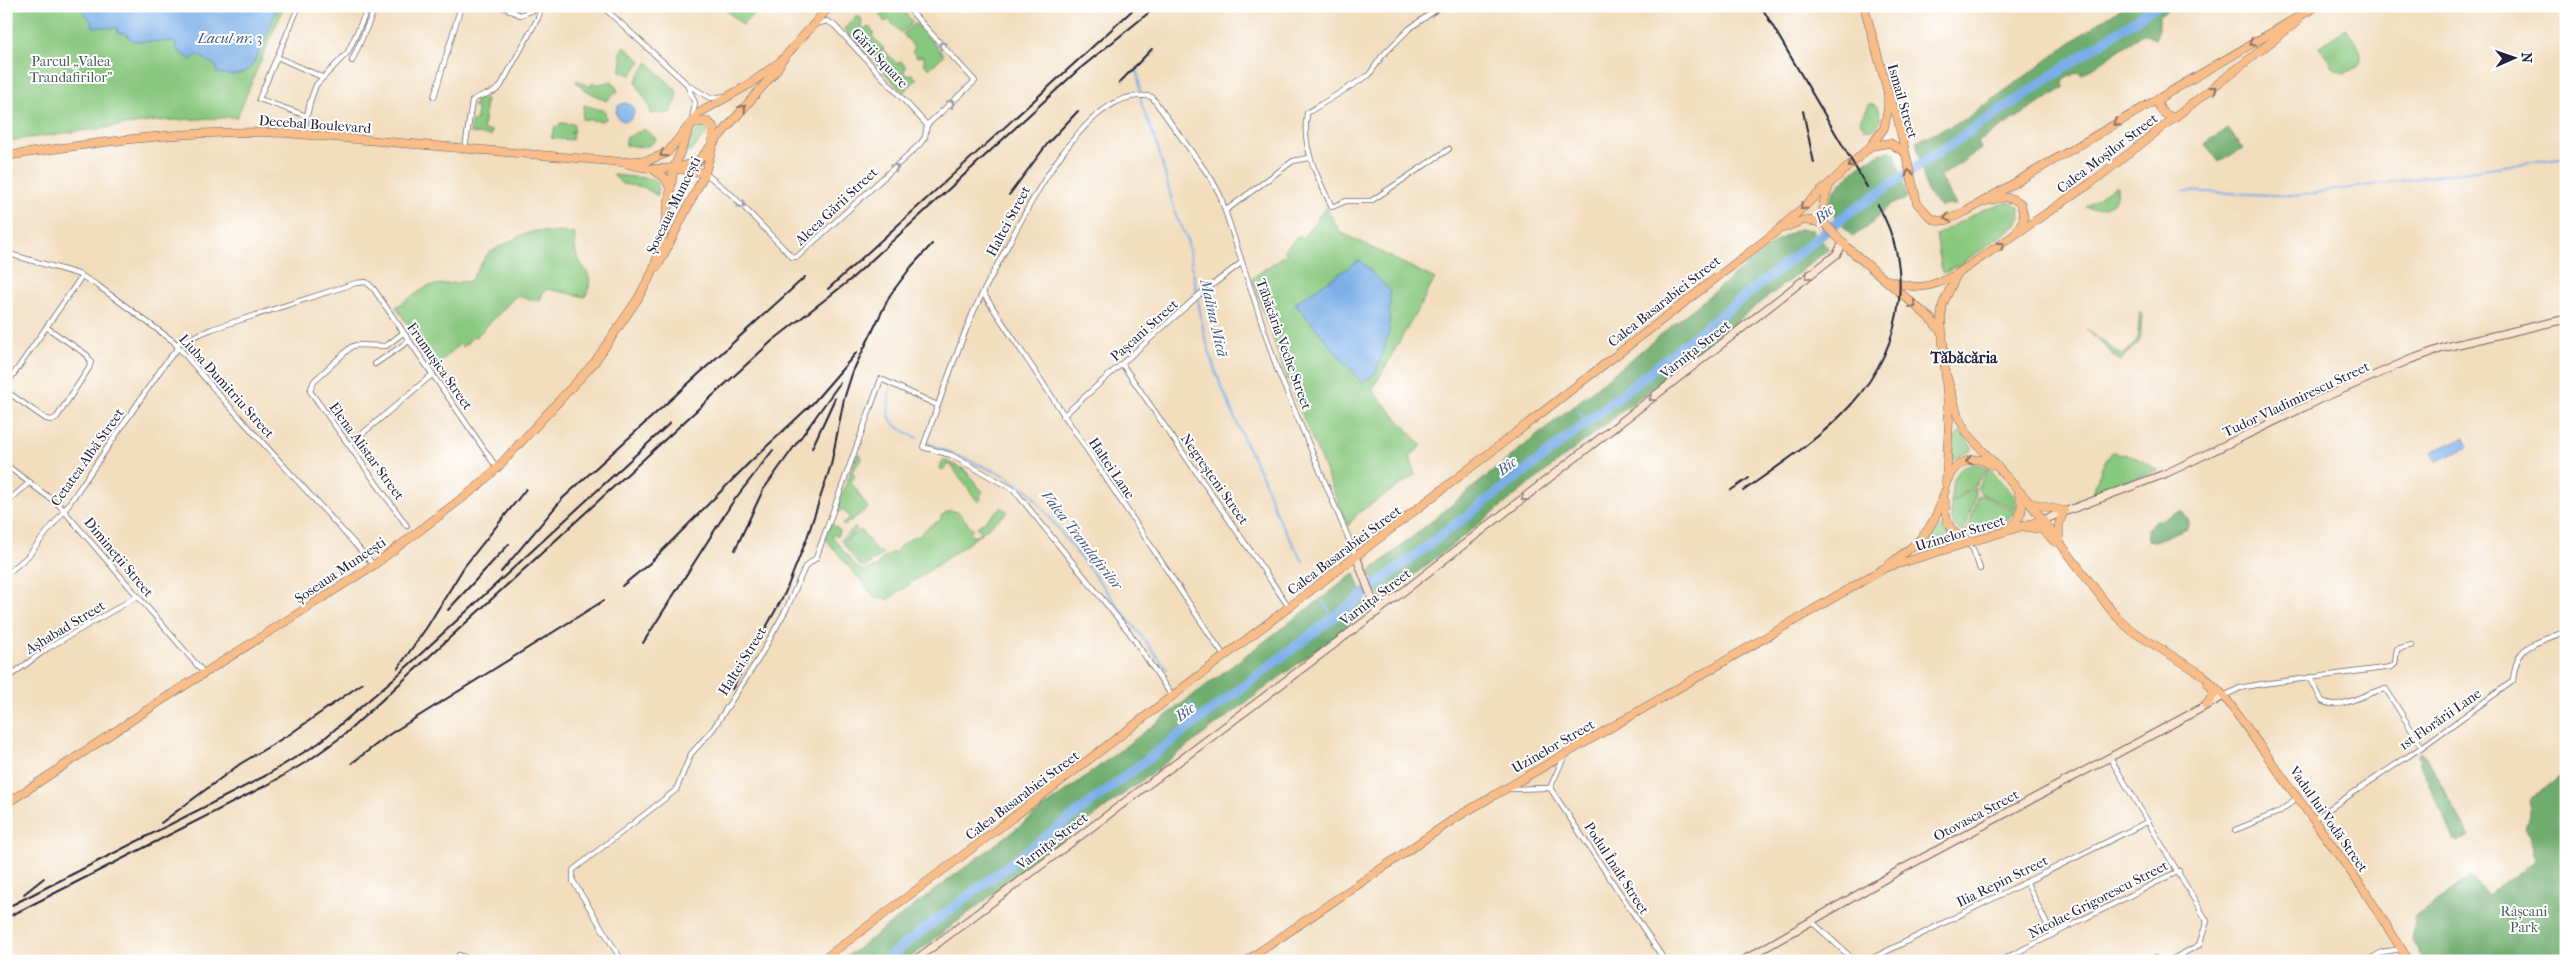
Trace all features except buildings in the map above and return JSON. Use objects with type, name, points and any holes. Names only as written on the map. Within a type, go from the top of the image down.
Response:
[{"type":"main road","points":[[674,168],[698,161],[776,71],[782,60],[830,6]]},
{"type":"main road","name":"Ismail Street","points":[[1864,6],[1888,93],[1897,116],[1917,203]]},
{"type":"main road","name":"Calea Moșilor Street","points":[[1917,203],[1931,218],[1938,220],[1955,217],[2316,7]]},
{"type":"main road","name":"Calea Moșilor Street","points":[[1884,279],[1909,287],[1922,288],[1935,286],[1957,274],[2091,183],[2316,7]]},
{"type":"main road","name":"Decebal Boulevard","points":[[622,162],[649,160],[661,156],[672,147],[705,108],[758,79],[782,60]]},
{"type":"main road","name":"Calea Basarabiei Street","points":[[821,961],[1356,556],[1777,231],[1871,146],[1884,128],[1888,109],[1888,93]]},
{"type":"main road","points":[[2158,98],[2158,105],[2162,113],[2175,118]]},
{"type":"main road","points":[[692,122],[704,121],[711,123],[713,130],[712,145]]},
{"type":"main road","name":"Șoseaua Muncești","points":[[652,273],[662,243],[674,168],[692,122]]},
{"type":"main road","name":"Decebal Boulevard","points":[[6,156],[170,134],[243,132],[304,135],[622,162],[651,169],[674,168]]},
{"type":"main road","points":[[1871,146],[1890,143],[1904,152]]},
{"type":"main road","name":"Șoseaua Muncești","points":[[6,804],[204,673],[374,565],[476,487],[497,468],[594,363],[627,318],[652,273],[661,261],[686,212],[705,173],[712,145]]},
{"type":"main road","points":[[674,168],[705,173]]},
{"type":"main road","points":[[651,169],[661,174],[670,188]]},
{"type":"main road","points":[[1830,183],[1823,204],[1825,224],[1840,241],[1931,319],[1940,332]]},
{"type":"main road","points":[[1980,202],[2005,197],[2017,200],[2023,210],[2024,218],[2015,235]]},
{"type":"main road","points":[[668,210],[679,215],[686,212]]},
{"type":"main road","points":[[1777,231],[1804,220],[1825,224]]},
{"type":"main road","points":[[1957,274],[1943,304],[1940,332],[1947,377],[1949,420],[1945,515],[1953,531],[1964,539],[1978,541]]},
{"type":"main road","points":[[1947,377],[1964,428],[2044,520]]},
{"type":"main road","points":[[1946,487],[1954,468],[1972,459],[1986,461],[2000,471]]},
{"type":"main road","name":"Uzinelor Street","points":[[1246,961],[1457,817],[1882,569],[1920,541],[1936,518],[1946,487]]},
{"type":"main road","points":[[2000,534],[2016,523],[2022,512],[2022,500],[2016,488]]},
{"type":"main road","points":[[2029,502],[2064,512],[2058,529],[2062,548]]},
{"type":"main road","name":"Uzinelor Street","points":[[1882,569],[2044,520]]},
{"type":"main road","name":"Vadul lui Vodă Street","points":[[2044,520],[2062,548],[2114,614],[2132,631],[2203,675],[2224,696],[2314,819],[2402,949],[2408,961]]},
{"type":"main road","points":[[2017,528],[2030,527],[2041,529],[2062,548]]},
{"type":"main road","points":[[2158,647],[2209,685],[2213,696],[2206,705]]},
{"type":"street","points":[[299,6],[259,98],[307,116]]},
{"type":"street","points":[[304,135],[311,96],[322,77],[348,52],[368,6]]},
{"type":"street","points":[[352,61],[376,6]]},
{"type":"street","points":[[434,97],[462,6]]},
{"type":"street","points":[[502,6],[520,15],[542,7]]},
{"type":"street","points":[[602,6],[688,85],[710,98],[729,95]]},
{"type":"street","name":"Aleea Gării Street","points":[[705,173],[732,196],[795,258],[920,144],[925,136],[927,125],[976,81],[906,6]]},
{"type":"street","points":[[1441,6],[1409,28],[1382,56],[1369,75],[1307,113],[1305,124],[1309,158],[1332,207],[1346,201],[1371,200],[1396,186],[1449,149]]},
{"type":"street","points":[[465,149],[472,101],[478,96],[494,92],[500,87],[538,18],[542,7]]},
{"type":"street","name":"Gării Square","points":[[811,28],[822,21],[834,25],[927,125]]},
{"type":"street","points":[[276,57],[322,77]]},
{"type":"street","points":[[688,85],[695,103],[692,122]]},
{"type":"street","name":"Haltei Street","points":[[1149,96],[1138,95],[1130,97],[1099,112],[1057,161],[1039,187],[983,293],[937,405],[923,446],[961,460],[1014,490],[1129,632],[1172,696]]},
{"type":"street","name":"Tăbăcăria Veche Street","points":[[1149,96],[1156,100],[1212,180],[1225,211],[1277,369],[1356,556],[1376,609]]},
{"type":"street","points":[[1225,211],[1293,161],[1309,158]]},
{"type":"street","name":"Varnița Street","points":[[914,961],[1376,609],[1833,257],[1840,241]]},
{"type":"street","name":"Liuba Dumitriu Street","points":[[7,254],[82,276],[98,285],[177,346],[374,565]]},
{"type":"street","name":"Pașcani Street","points":[[1063,416],[1197,296],[1241,263]]},
{"type":"street","points":[[6,385],[82,276]]},
{"type":"street","name":"Frumușica Street","points":[[362,281],[373,288],[497,468]]},
{"type":"street","name":"Cetatea Albă Street","points":[[6,575],[28,556],[64,511],[177,346],[212,329],[362,281]]},
{"type":"street","name":"Haltei Lane","points":[[983,293],[1224,656]]},
{"type":"street","name":"Tudor Vladimirescu Street","points":[[2044,520],[2167,473],[2323,398],[2409,360],[2446,347],[2566,319]]},
{"type":"street","points":[[6,391],[46,419],[52,420],[57,417],[90,368],[90,360],[87,355],[46,327]]},
{"type":"street","name":"Elena Alistar Street","points":[[403,333],[386,346],[361,345],[351,347],[314,381],[310,388],[312,395],[407,526]]},
{"type":"street","points":[[374,364],[409,341]]},
{"type":"street","name":"Negreșteni Street","points":[[1122,364],[1289,607]]},
{"type":"street","points":[[349,445],[432,374]]},
{"type":"street","name":"Haltei Street","points":[[622,961],[573,881],[573,870],[676,790],[691,754],[713,729],[759,658],[787,608],[806,568],[816,558],[820,549],[881,379],[937,405]]},
{"type":"street","name":"Dimineții Street","points":[[6,466],[30,482],[64,511],[204,673]]},
{"type":"street","points":[[6,503],[30,482]]},
{"type":"street","points":[[1953,531],[1968,544],[1980,569]]},
{"type":"street","name":"Așhabad Street","points":[[6,679],[48,648],[138,596]]},
{"type":"street","name":"1st Florării Lane","points":[[2314,819],[2422,747],[2513,681],[2518,655],[2527,647],[2566,631]]},
{"type":"street","points":[[2224,696],[2240,688],[2310,677],[2391,668],[2394,664],[2397,649],[2412,645]]},
{"type":"street","points":[[2310,677],[2322,701],[2330,704],[2350,701],[2386,689],[2422,747]]},
{"type":"street","name":"Otovasca Street","points":[[1742,961],[1902,869],[2224,696]]},
{"type":"street","points":[[1505,789],[1550,788],[1566,753]]},
{"type":"street","points":[[2110,758],[2147,822],[2179,871],[2207,921],[2199,945],[2170,961]]},
{"type":"street","name":"Podul Înalt Street","points":[[1550,788],[1664,961]]},
{"type":"street","points":[[2235,830],[2279,812],[2298,797]]},
{"type":"street","name":"Ilia Repin Street","points":[[1867,961],[2147,822]]},
{"type":"street","name":"Nicolae Grigorescu Street","points":[[2000,961],[2179,871]]},
{"type":"street","points":[[2026,883],[2052,935]]},
{"type":"street","points":[[1811,921],[1855,961]]},
{"type":"street","points":[[2368,961],[2382,952],[2402,949]]},
{"type":"street","points":[[459,955],[475,961]]},
{"type":"green space","name":"Parcul „Valea Trandafirilor”","points":[[6,6],[284,6],[237,117],[156,121],[6,141]]},
{"type":"green space","points":[[721,6],[761,6],[743,25]]},
{"type":"green space","points":[[871,6],[899,6],[913,22],[901,33],[889,20],[885,22],[881,17],[880,9],[874,10]]},
{"type":"green space","points":[[2125,6],[2173,6],[2159,15],[2159,29],[2155,39],[2143,34],[2082,75],[2077,72],[2063,80],[2064,88],[1978,142],[1981,149],[1940,177],[1956,205],[1939,206],[1927,193],[1916,141],[1966,119],[2099,22]]},
{"type":"green space","points":[[858,15],[862,20],[861,27],[865,29],[869,27],[874,32],[872,36],[884,49],[872,60],[844,29]]},
{"type":"green space","points":[[915,23],[944,55],[929,69],[924,64],[924,56],[917,57],[912,51],[915,48],[903,34]]},
{"type":"green space","points":[[2346,28],[2356,42],[2361,56],[2358,67],[2344,73],[2335,69],[2319,47]]},
{"type":"green space","points":[[624,46],[641,61],[631,75],[620,71],[622,63],[620,52]]},
{"type":"green space","points":[[885,51],[897,64],[901,61],[906,67],[904,71],[906,75],[912,74],[917,79],[903,93],[874,61]]},
{"type":"green space","points":[[648,62],[676,90],[677,99],[670,113],[651,114],[639,89],[636,80]]},
{"type":"green space","points":[[577,80],[590,87],[592,83],[600,84],[612,81],[618,91],[606,101],[580,87],[581,85],[576,82]]},
{"type":"green space","points":[[476,99],[486,99],[483,130],[492,131],[491,136],[470,133],[471,123],[477,119],[477,107],[473,107]]},
{"type":"green space","points":[[1870,103],[1877,106],[1881,119],[1874,130],[1866,129],[1860,122]]},
{"type":"green space","points":[[584,105],[605,111],[606,119],[601,121],[582,119]]},
{"type":"green space","points":[[560,123],[574,124],[574,131],[570,133],[573,132],[572,140],[551,138],[555,127],[559,127]]},
{"type":"green space","points":[[707,124],[710,129],[691,151],[682,156],[700,125]]},
{"type":"green space","points":[[2227,128],[2243,148],[2219,162],[2205,144]]},
{"type":"green space","points":[[644,129],[656,139],[650,145],[626,145],[626,138]]},
{"type":"green space","points":[[1891,151],[1895,153],[1907,199],[1890,204],[1872,223],[1853,237],[1829,209],[1830,198],[1849,175],[1867,161],[1884,152]]},
{"type":"green space","points":[[613,175],[654,179],[658,183],[658,196],[643,187],[622,184]]},
{"type":"green space","points":[[2117,186],[2117,193],[2108,205],[2103,208],[2085,207]]},
{"type":"green space","points":[[2012,202],[2019,207],[2020,218],[2017,225],[1958,266],[1944,273],[1942,272],[1936,235],[1984,209]]},
{"type":"green space","points":[[1326,207],[1340,232],[1435,279],[1372,390],[1422,446],[1410,456],[1415,475],[1358,513],[1348,526],[1284,371],[1252,278],[1287,254],[1284,250],[1299,236],[1302,239]]},
{"type":"green space","points":[[1798,229],[1812,230],[1829,249],[1382,600],[1369,572],[1775,242]]},
{"type":"green space","points":[[536,231],[575,233],[576,253],[588,274],[590,283],[585,297],[548,289],[543,292],[540,301],[516,296],[476,337],[474,336],[463,347],[460,344],[436,366],[396,307],[428,286],[470,281],[488,253],[522,235]]},
{"type":"green space","points":[[2140,311],[2142,316],[2140,341],[2120,361],[2086,329],[2122,356],[2137,341]]},
{"type":"green space","points":[[1961,431],[1973,449],[1953,460],[1953,440]]},
{"type":"green space","points":[[2112,452],[2131,455],[2158,470],[2092,494],[2103,465]]},
{"type":"green space","points":[[858,453],[862,459],[852,471],[855,476],[851,482],[868,508],[844,526],[842,524],[850,518],[843,509],[834,515]]},
{"type":"green space","points":[[944,460],[964,469],[983,492],[980,494],[981,499],[978,502],[950,464],[942,470],[939,467]]},
{"type":"green space","points":[[1974,463],[1987,467],[1987,469],[1976,484],[1951,502],[1953,483],[1957,473],[1967,465]]},
{"type":"green space","points":[[1989,468],[2015,497],[2017,510],[1982,494],[1977,488]]},
{"type":"green space","points":[[1975,487],[1975,496],[1964,533],[1956,528],[1952,521],[1951,503]]},
{"type":"green space","points":[[1981,495],[2015,513],[1999,526],[1967,534],[1977,497]]},
{"type":"green space","points":[[1002,507],[1008,512],[966,545],[887,600],[881,597],[877,600],[825,538],[831,522],[840,531],[837,536],[834,534],[832,536],[857,568],[865,571],[879,566],[879,562],[892,552],[896,553],[899,547],[914,536],[918,537],[928,527],[941,520],[941,516],[950,510],[958,512],[973,529],[969,532],[973,537],[981,532],[977,527]]},
{"type":"green space","points":[[2181,511],[2189,520],[2187,528],[2155,541],[2148,540],[2147,529],[2155,522]]},
{"type":"green space","points":[[1940,526],[1954,542],[1930,551],[1925,544]]},
{"type":"green space","points":[[855,527],[857,530],[846,540],[861,530],[878,553],[880,551],[883,554],[865,567],[859,565],[841,540]]},
{"type":"green space","points":[[1355,573],[1368,611],[1117,799],[906,961],[841,961]]},
{"type":"green space","points":[[2421,752],[2425,755],[2469,836],[2458,843],[2455,841],[2420,764],[2418,754]]},
{"type":"green space","name":"Râșcani Park","points":[[2566,772],[2566,961],[2424,961],[2411,939],[2416,916],[2470,877],[2488,894],[2535,861],[2530,835],[2525,829],[2531,807],[2530,800]]},
{"type":"water","name":"Lacul nr. 3","points":[[78,6],[278,6],[256,59],[244,72],[232,75],[217,73],[216,66],[197,55],[191,60],[178,51],[174,42],[133,41],[125,33],[118,33],[117,28],[93,27],[92,22]]},
{"type":"water","points":[[621,103],[629,103],[634,108],[632,119],[621,121],[616,116],[616,108]]},
{"type":"water","points":[[1360,260],[1390,291],[1389,332],[1376,373],[1362,383],[1295,303]]},
{"type":"water","points":[[2464,437],[2468,447],[2437,461],[2432,452]]},
{"type":"waterway","name":"Bîc","points":[[883,961],[1527,470],[1850,212],[2156,6]]},
{"type":"waterway","name":"Malina Mică","points":[[1137,67],[1142,106],[1157,144],[1176,216],[1187,238],[1204,334],[1216,373],[1245,442],[1265,482],[1278,518],[1304,563]]},
{"type":"waterway","points":[[2184,191],[2294,196],[2566,157]]},
{"type":"waterway","name":"Valea Trandafirilor","points":[[890,388],[888,408],[891,420],[900,429],[917,438]]},
{"type":"waterway","points":[[1578,411],[1587,422]]},
{"type":"waterway","name":"Valea Trandafirilor","points":[[927,443],[1006,476],[1029,491],[1167,669]]},
{"type":"waterway","name":"Malina Mică","points":[[1321,600],[1330,611],[1332,619]]},
{"type":"waterway","name":"Valea Trandafirilor","points":[[1190,703],[1202,718]]},
{"type":"railway","points":[[828,289],[1137,6]]},
{"type":"railway","points":[[6,918],[269,784],[308,761],[344,735],[772,341],[850,280],[1077,71],[1157,6]]},
{"type":"railway","points":[[1761,6],[1867,187]]},
{"type":"railway","points":[[1119,83],[1152,49]]},
{"type":"railway","points":[[1009,195],[1048,143],[1078,111]]},
{"type":"railway","points":[[1803,111],[1814,163]]},
{"type":"railway","points":[[1743,491],[1796,453],[1844,412],[1864,389],[1881,363],[1892,333],[1900,287],[1898,262],[1893,239],[1878,205]]},
{"type":"railway","points":[[732,689],[785,593],[807,538],[831,465],[844,399],[853,371],[890,295],[911,267],[932,244]]},
{"type":"railway","points":[[501,572],[563,498],[805,277]]},
{"type":"railway","points":[[622,586],[650,563],[749,463],[813,403],[857,352]]},
{"type":"railway","points":[[735,550],[763,490],[840,383]]},
{"type":"railway","points":[[812,448],[835,398]]},
{"type":"railway","points":[[6,908],[265,776],[319,743],[399,674],[670,423]]},
{"type":"railway","points":[[643,643],[732,503],[773,450]]},
{"type":"railway","points":[[1731,490],[1749,478]]},
{"type":"railway","points":[[398,668],[427,627],[464,567],[526,489]]},
{"type":"railway","points":[[448,610],[509,544]]},
{"type":"railway","points":[[352,763],[390,734],[603,601]]},
{"type":"railway","points":[[161,823],[240,764],[290,734],[363,683]]},
{"type":"railway","points":[[24,894],[44,878]]},
{"type":"district","name":"Tăbăcăria","points":[[1964,357]]}]
